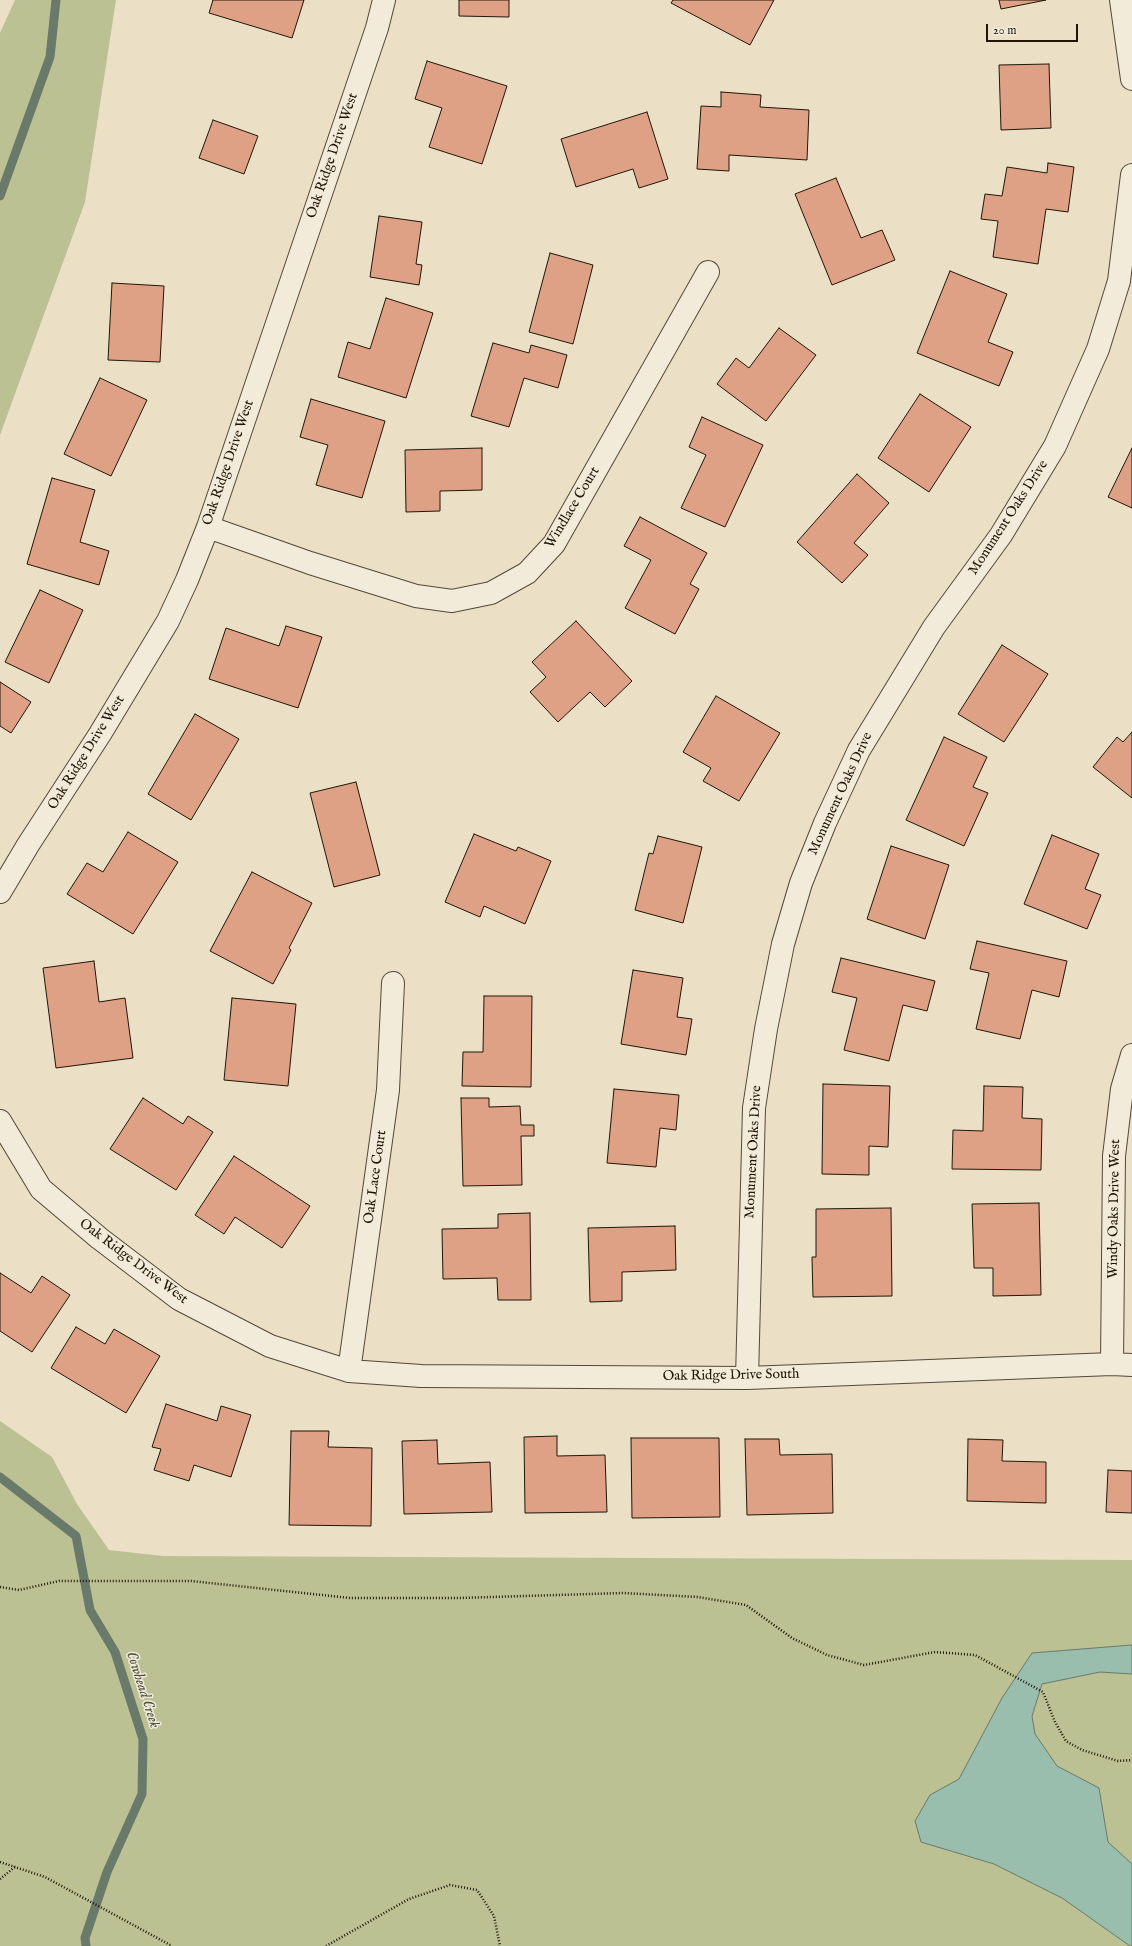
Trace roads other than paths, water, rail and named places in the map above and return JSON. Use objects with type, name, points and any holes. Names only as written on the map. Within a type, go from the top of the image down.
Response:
[{"type":"street","name":"Oak Ridge Drive West","points":[[0,892],[28,845],[100,734],[168,621],[187,580],[208,528],[377,28],[384,0]]},
{"type":"street","points":[[1121,0],[1132,79]]},
{"type":"street","name":"Monument Oaks Drive","points":[[747,1378],[754,1108],[766,1029],[783,944],[800,884],[825,823],[859,750],[934,627],[1001,535],[1055,446],[1098,349],[1120,281],[1132,175]]},
{"type":"street","name":"Windlace Court","points":[[208,528],[310,563],[416,596],[452,601],[491,593],[527,573],[554,544],[708,272]]},
{"type":"street","name":"Oak Lace Court","points":[[350,1371],[388,1090],[393,983]]},
{"type":"street","name":"Windy Oaks Drive West","points":[[1122,1364],[1114,1156],[1122,1089],[1132,1055]]},
{"type":"street","name":"Oak Ridge Drive West","points":[[0,1121],[41,1189],[99,1238],[179,1299],[270,1346],[350,1371]]},
{"type":"street","name":"Oak Ridge Drive South","points":[[350,1371],[421,1376],[747,1378],[1122,1364]]},
{"type":"waterway","name":"Cowhead Creek","points":[[0,196],[50,57],[56,0]]},
{"type":"waterway","name":"Cowhead Creek","points":[[0,1477],[76,1536],[90,1610],[115,1652],[143,1739],[142,1794],[107,1872],[85,1938],[86,1946]]}]
